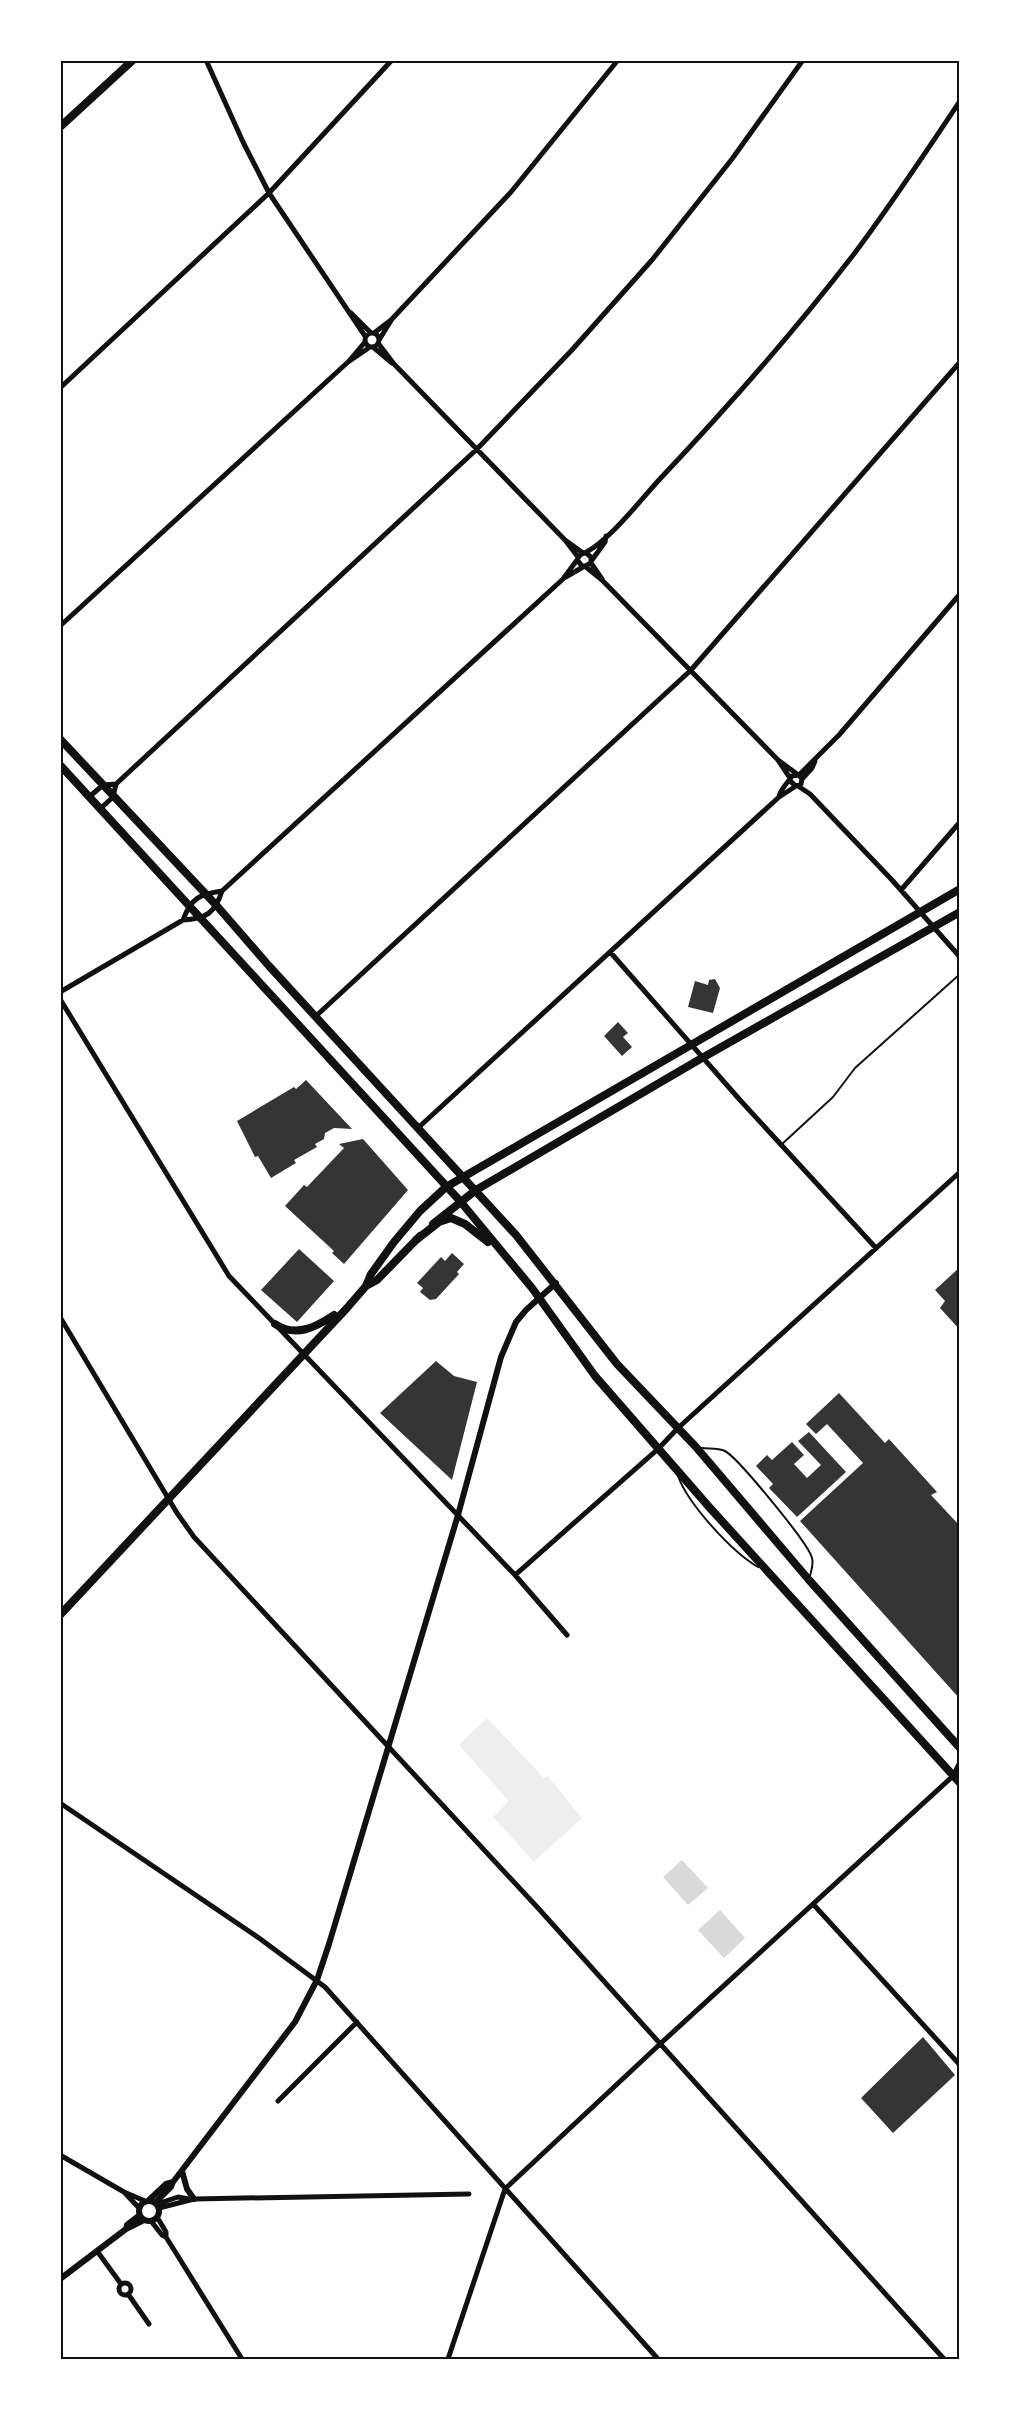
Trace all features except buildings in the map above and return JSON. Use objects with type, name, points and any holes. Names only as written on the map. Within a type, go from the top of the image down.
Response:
[{"type":"main road","points":[[60,127],[133,60]]},
{"type":"main road","points":[[60,739],[217,906],[419,1127],[556,1283],[617,1364],[696,1447],[809,1580],[960,1748]]},
{"type":"main road","points":[[60,765],[460,1201],[539,1298],[595,1376],[769,1573],[960,1783]]},
{"type":"main road","points":[[60,1615],[303,1352],[347,1308],[366,1286],[371,1274],[394,1242],[420,1211],[446,1187],[960,889]]},
{"type":"main road","points":[[366,1286],[377,1280],[416,1240],[460,1201],[702,1058],[960,912]]},
{"type":"main road","points":[[416,1240],[439,1222],[451,1218],[465,1224],[501,1251]]},
{"type":"main road","points":[[275,1324],[290,1330],[304,1330],[322,1323],[347,1308]]},
{"type":"street","points":[[206,60],[269,193],[349,312],[386,359],[394,364],[799,780],[960,957]]},
{"type":"street","points":[[60,387],[269,193],[392,60]]},
{"type":"street","points":[[60,626],[393,319],[511,192],[618,60]]},
{"type":"street","points":[[100,809],[113,797],[116,784],[477,449],[571,351],[652,260],[732,159],[803,60]]},
{"type":"street","points":[[60,992],[183,920],[200,920],[217,906],[222,891],[563,579],[581,556],[606,536],[714,421],[778,348],[855,253],[960,100]]},
{"type":"street","points":[[316,1016],[691,670],[960,362]]},
{"type":"street","points":[[563,579],[588,564],[605,542],[606,536]]},
{"type":"street","points":[[581,556],[588,564]]},
{"type":"street","points":[[419,1127],[799,780],[960,594]]},
{"type":"street","points":[[778,760],[790,780]]},
{"type":"street","points":[[779,797],[779,792],[790,780],[799,780]]},
{"type":"street","points":[[790,780],[799,780]]},
{"type":"street","points":[[89,797],[103,785],[116,784]]},
{"type":"street","points":[[901,890],[960,822]]},
{"type":"street","points":[[183,920],[188,906],[204,893],[222,891]]},
{"type":"street","points":[[611,953],[702,1058],[876,1248]]},
{"type":"street","points":[[60,999],[221,1266],[515,1575],[567,1635]]},
{"type":"street","points":[[515,1575],[659,1448],[678,1428],[960,1172]]},
{"type":"street","points":[[60,2279],[146,2216],[166,2184],[173,2182],[182,2171],[286,2036],[303,2010],[317,1980],[458,1515],[503,1350],[516,1322],[556,1283]]},
{"type":"street","points":[[60,1317],[188,1529],[203,1547],[538,1908],[944,2359]]},
{"type":"street","points":[[448,2359],[505,2189],[953,1776],[960,1762]]},
{"type":"street","points":[[60,1803],[317,1980],[658,2359]]},
{"type":"street","points":[[813,1904],[960,2065]]},
{"type":"street","points":[[278,2101],[357,2022]]},
{"type":"street","points":[[60,2155],[124,2192],[153,2203],[178,2197],[192,2199],[469,2194]]},
{"type":"street","points":[[182,2171],[192,2199]]},
{"type":"street","points":[[124,2192],[146,2216],[166,2232],[166,2236],[242,2359]]},
{"type":"street","points":[[146,2216],[153,2203]]},
{"type":"street","points":[[97,2251],[122,2284],[119,2288],[121,2293],[128,2294],[149,2324]]},
{"type":"lane","points":[[781,1145],[834,1097],[855,1068],[960,974]]},
{"type":"lane","points":[[696,1447],[724,1451],[748,1475],[811,1554],[813,1563],[809,1580]]},
{"type":"shaded area","points":[[487,1718],[544,1778],[548,1776],[582,1818],[534,1862],[493,1817],[509,1801],[459,1745]]},
{"type":"shaded area","points":[[682,1860],[708,1888],[688,1905],[663,1877]]},
{"type":"shaded area","points":[[720,1910],[745,1938],[724,1958],[698,1930]]}]
